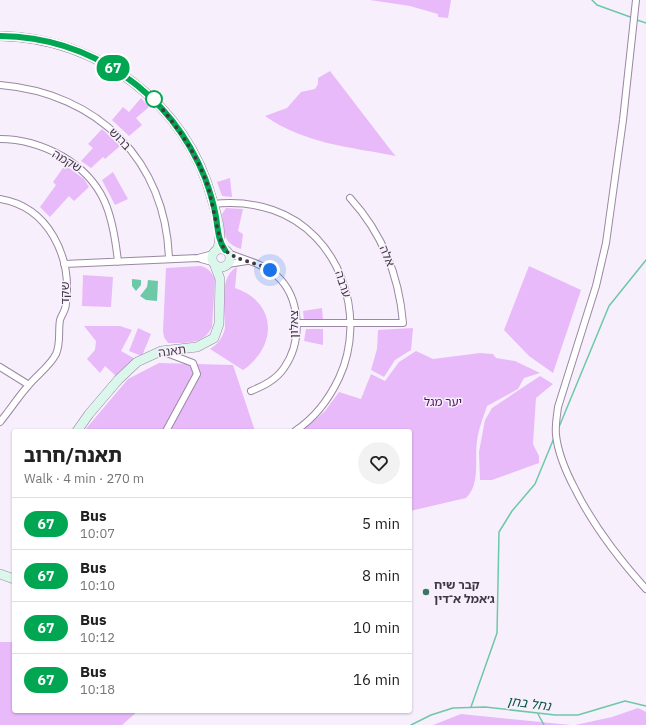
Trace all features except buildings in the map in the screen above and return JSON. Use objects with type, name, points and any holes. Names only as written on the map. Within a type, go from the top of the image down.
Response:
[{"type":"street","points":[[636,0],[623,120],[606,243],[596,286],[558,407],[555,426],[560,455],[585,509],[602,537],[620,561],[646,589]]},
{"type":"street","name":"תאנה","points":[[0,36],[33,38],[74,48],[105,63],[135,83],[163,110],[190,147],[204,174],[213,204],[219,239],[218,256],[220,279],[219,324],[214,338],[197,348],[161,350],[144,358],[124,373],[89,414],[78,429]]},
{"type":"street","name":"ברוש","points":[[0,85],[35,91],[76,106],[102,122],[128,146],[144,168],[157,193],[169,239],[169,259]]},
{"type":"street","name":"שקמה","points":[[0,139],[30,143],[43,147],[72,162],[86,173],[102,193],[109,210],[113,226],[118,262]]},
{"type":"street","name":"אלה","points":[[350,198],[369,220],[384,246],[399,290],[403,323],[351,323]]},
{"type":"street","name":"שקד","points":[[0,199],[26,207],[41,220],[55,238],[61,251],[64,264],[67,298],[65,309],[60,320],[57,351],[50,363],[29,385],[0,422]]},
{"type":"street","name":"ערבה","points":[[213,204],[248,204],[274,210],[298,222],[327,251],[339,270],[345,288],[351,323],[346,359],[332,392],[316,414],[297,429]]},
{"type":"street","points":[[218,256],[220,268],[227,265],[248,261]]},
{"type":"street","points":[[64,264],[218,256],[230,259],[227,265]]},
{"type":"street","name":"צאלון","points":[[218,256],[248,261],[270,270],[284,284],[294,302],[296,323],[292,351],[284,369],[270,381],[251,391]]},
{"type":"street","name":"תאנה","points":[[220,279],[227,265]]},
{"type":"street","points":[[296,323],[351,323]]},
{"type":"street","points":[[161,350],[193,363],[197,374],[167,429]]},
{"type":"street","points":[[0,367],[29,385]]},
{"type":"street","points":[[0,574],[12,578]]},
{"type":"green space","points":[[370,0],[451,0],[448,18],[438,17],[438,14],[410,6]]},
{"type":"green space","points":[[330,71],[396,156],[345,147],[312,139],[296,133],[265,116],[287,108],[301,92],[315,89],[318,84],[318,78]]},
{"type":"green space","points":[[141,98],[149,107],[136,118],[142,125],[129,136],[112,120],[123,107],[129,112]]},
{"type":"green space","points":[[102,129],[120,146],[105,159],[103,157],[91,168],[81,161],[93,148],[88,144]]},
{"type":"green space","points":[[65,165],[84,179],[89,187],[74,201],[69,196],[50,217],[40,207],[56,185],[53,182]]},
{"type":"green space","points":[[113,172],[128,199],[115,205],[102,180]]},
{"type":"green space","points":[[230,178],[232,197],[222,196],[217,182]]},
{"type":"green space","points":[[226,208],[243,209],[238,231],[243,234],[241,249],[230,243],[225,236],[222,214]]},
{"type":"green space","points":[[200,266],[209,270],[215,279],[212,327],[204,337],[199,340],[187,343],[168,343],[164,337],[163,331],[166,268]]},
{"type":"green space","points":[[529,266],[581,290],[553,373],[529,356],[504,330]]},
{"type":"green space","points":[[237,267],[235,288],[249,295],[259,303],[265,314],[268,325],[267,337],[262,349],[254,360],[243,370],[210,349],[220,340],[225,328],[225,286],[227,278]]},
{"type":"green space","points":[[83,275],[113,277],[111,307],[82,306]]},
{"type":"green space","points":[[322,308],[323,319],[304,320],[303,311]]},
{"type":"green space","points":[[84,326],[120,326],[132,330],[121,351],[137,360],[126,366],[116,376],[105,366],[100,373],[87,359],[95,350],[96,341]]},
{"type":"green space","points":[[138,328],[151,334],[142,356],[129,351]]},
{"type":"green space","points":[[413,328],[411,350],[395,360],[384,377],[371,370],[377,349],[378,330]]},
{"type":"green space","points":[[306,329],[323,329],[323,345],[304,341]]},
{"type":"green space","name":"יער מגל","points":[[416,351],[433,359],[480,353],[493,354],[496,358],[515,361],[540,373],[524,378],[518,389],[487,406],[478,435],[476,477],[471,492],[466,498],[412,511],[412,429],[304,429],[325,411],[339,392],[361,399],[371,374],[385,381],[399,362]]},
{"type":"green space","points":[[159,363],[233,365],[254,429],[86,429],[128,379]]},
{"type":"green space","points":[[540,376],[553,384],[536,398],[533,444],[539,456],[539,463],[492,480],[480,480],[479,452],[485,420],[492,408]]},
{"type":"green space","points":[[0,642],[12,642],[12,713],[136,713],[122,725],[0,725]]},
{"type":"green space","points":[[638,708],[646,712],[646,725],[575,725],[612,717]]},
{"type":"green space","points":[[461,714],[571,725],[433,725]]},
{"type":"shaded area","points":[[132,279],[141,280],[141,285],[136,291],[132,286]]},
{"type":"shaded area","points":[[148,280],[158,281],[157,301],[146,300],[140,296],[147,287]]},
{"type":"waterway","points":[[592,0],[597,5],[633,18]]},
{"type":"waterway","points":[[637,20],[646,23]]},
{"type":"waterway","points":[[559,427],[609,306],[646,260]]},
{"type":"waterway","points":[[471,707],[497,633],[499,532],[512,511],[535,484],[554,438]]},
{"type":"waterway","name":"נחל בחן","points":[[411,725],[431,715],[453,708],[485,707],[555,715],[578,715],[625,701],[646,706]]},
{"type":"waterway","points":[[538,714],[544,725]]},
{"type":"bus line","name":"67","points":[[0,36],[19,36],[60,44],[78,50],[112,67],[135,83],[157,102],[190,147],[202,170],[213,204],[219,239],[225,250]]},
{"type":"place","name":"קבר שיח ג׳אמל א־דין","points":[[426,592]]},
{"type":"route","points":[[154,99],[170,117],[181,133],[202,170],[206,179],[215,213],[219,239],[225,250],[228,253],[261,265],[270,270]]}]
